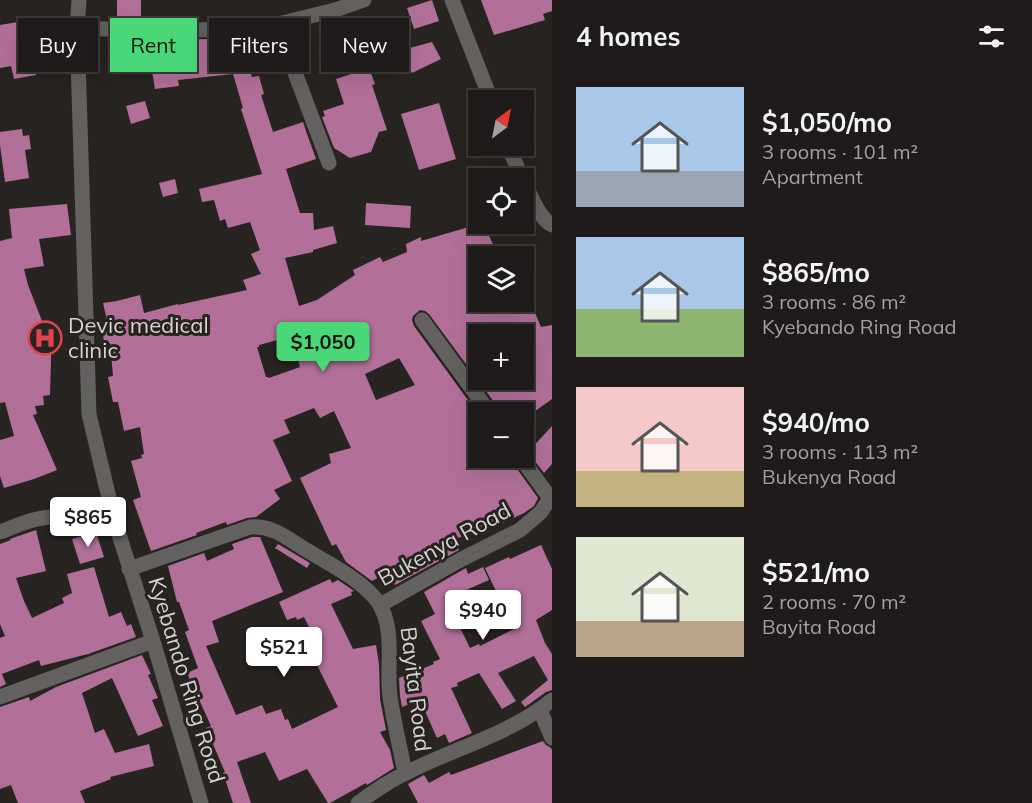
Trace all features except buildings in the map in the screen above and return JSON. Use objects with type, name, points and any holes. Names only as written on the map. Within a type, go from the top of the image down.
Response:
[{"type":"street","name":"Kyebando Ring Road","points":[[78,18],[79,0]]},
{"type":"street","points":[[304,18],[364,0]]},
{"type":"street","points":[[453,0],[487,90]]},
{"type":"street","points":[[98,29],[159,31],[209,30]]},
{"type":"street","name":"Kyebando Ring Road","points":[[78,72],[89,414],[114,519],[201,803]]},
{"type":"street","points":[[295,72],[329,163]]},
{"type":"street","points":[[534,202],[546,223],[552,225]]},
{"type":"street","points":[[422,320],[482,402]]},
{"type":"street","points":[[529,468],[551,497]]},
{"type":"street","name":"Bukenya Road","points":[[380,605],[462,559],[520,530],[541,512],[551,497]]},
{"type":"street","points":[[0,532],[49,517],[79,516],[114,519]]},
{"type":"street","name":"Bayita Road","points":[[129,569],[250,527],[259,526],[282,534],[349,576],[372,595],[380,605],[384,618],[388,638],[390,696],[405,773]]},
{"type":"street","points":[[0,697],[153,641]]},
{"type":"street","points":[[358,803],[405,773],[508,728],[546,705],[552,738]]},
{"type":"place","name":"Devic medical clinic","points":[[45,338]]}]
